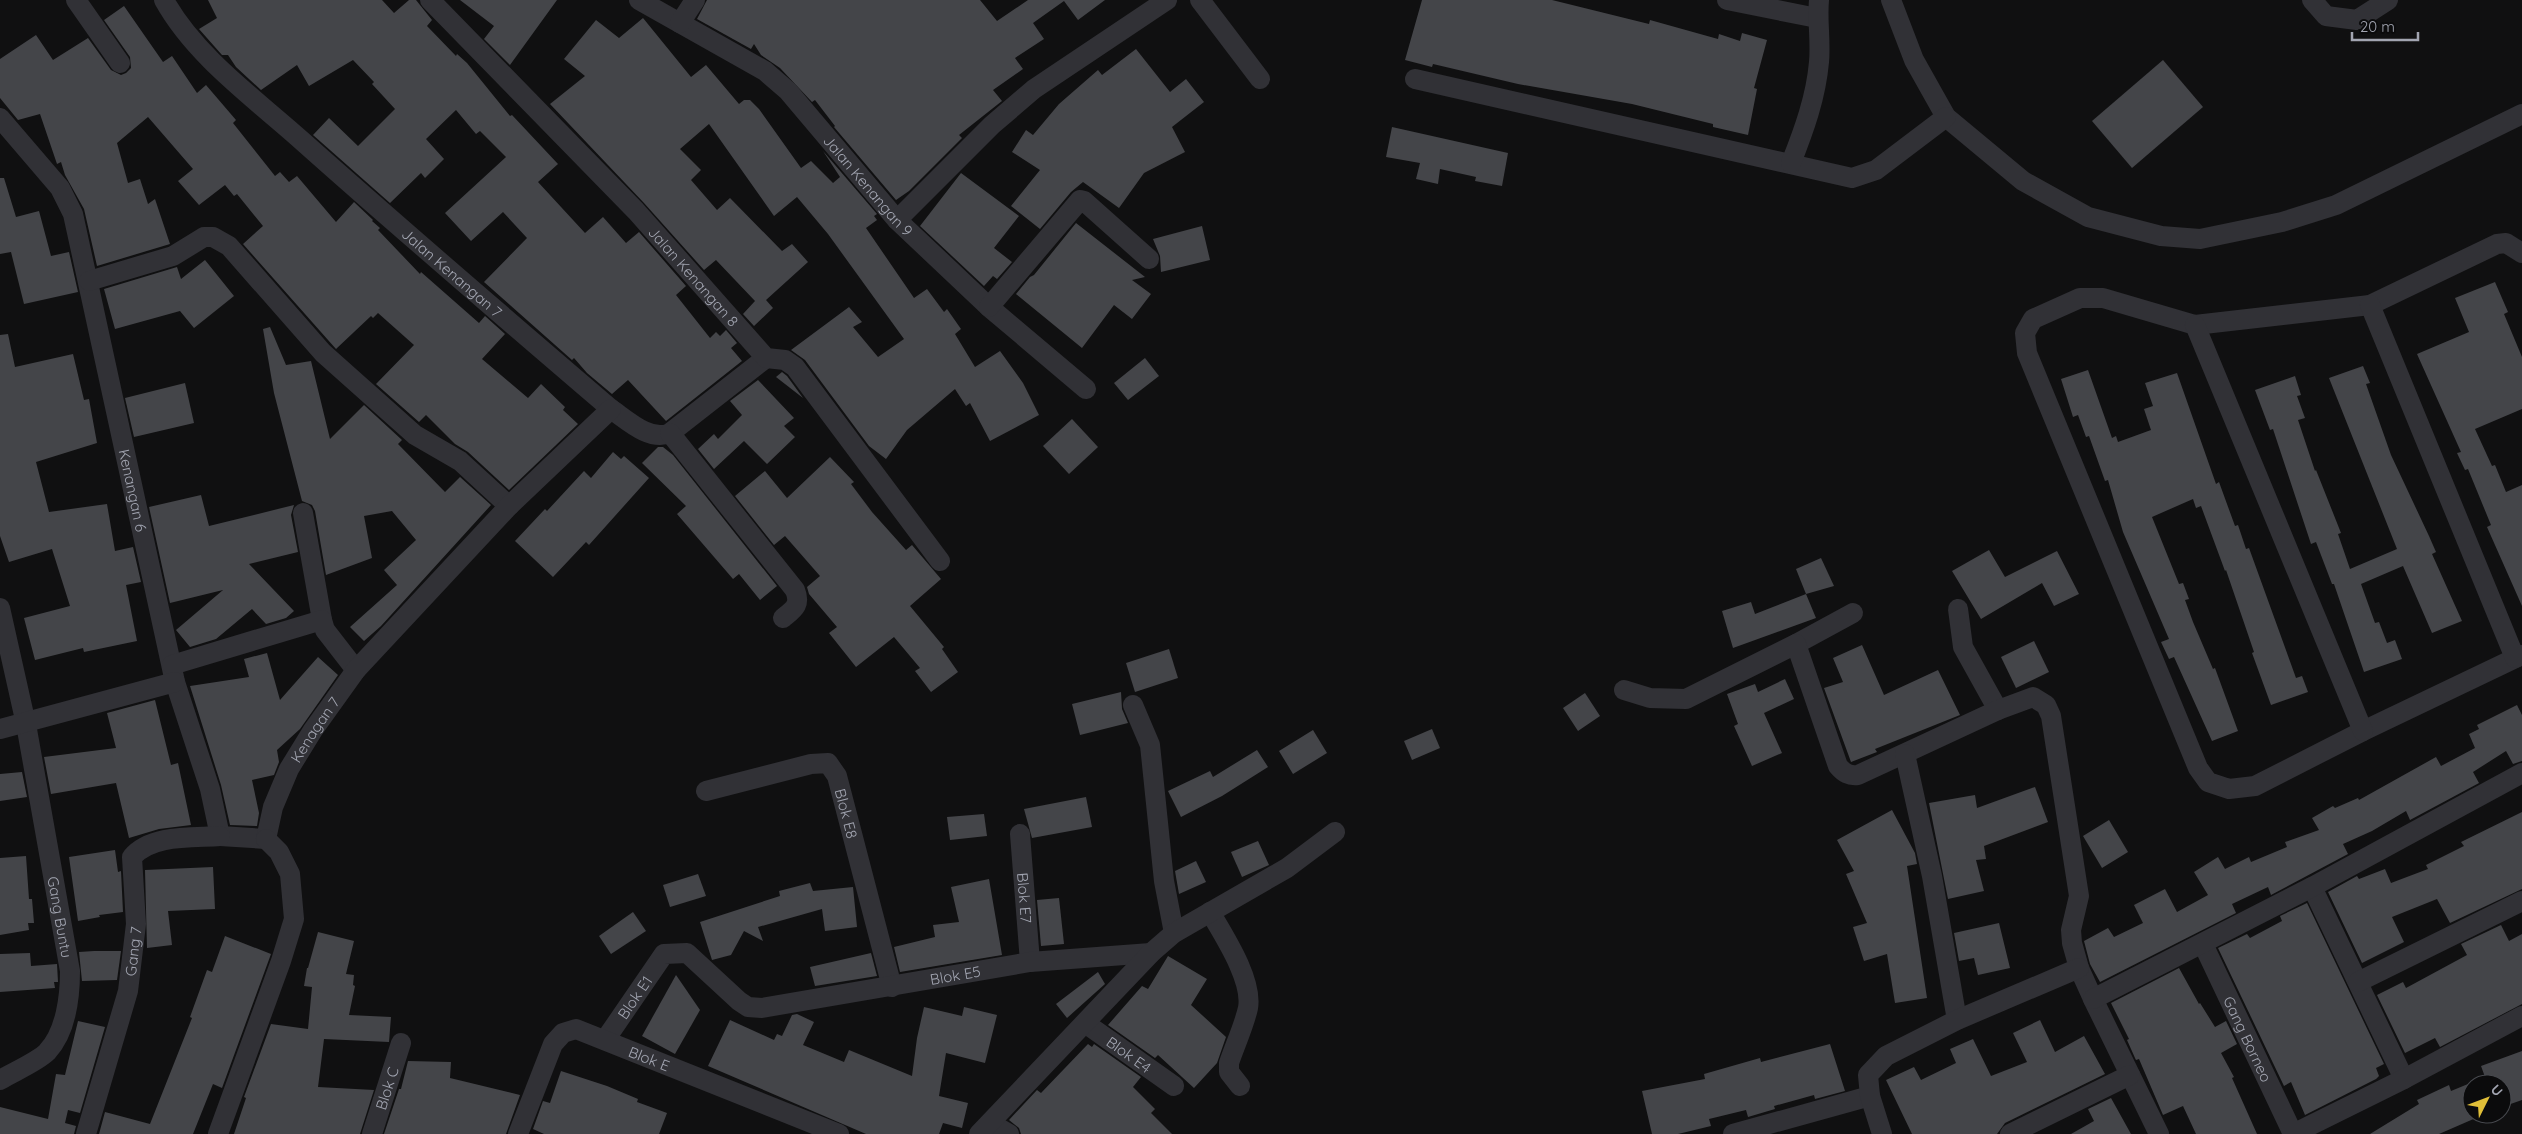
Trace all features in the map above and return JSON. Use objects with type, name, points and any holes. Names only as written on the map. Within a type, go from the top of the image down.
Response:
[{"type":"street","points":[[76,0],[120,63]]},
{"type":"street","name":"Jalan Kenangan 7","points":[[164,0],[176,21],[218,66],[396,225],[611,409],[645,431],[664,436],[670,433]]},
{"type":"street","name":"Jalan Kenangan 8","points":[[430,0],[636,211],[766,358]]},
{"type":"street","name":"Jalan Kenangan 9","points":[[639,0],[765,71],[788,90],[897,220],[989,307],[1086,389]]},
{"type":"street","points":[[680,23],[695,0]]},
{"type":"street","points":[[897,220],[992,125],[1034,89],[1167,0]]},
{"type":"street","points":[[1200,0],[1260,79]]},
{"type":"street","points":[[1727,0],[1818,9],[1819,62],[1815,86],[1808,119],[1791,163]]},
{"type":"street","points":[[1892,0],[1914,60],[1946,117],[2023,181],[2088,216],[2161,236],[2200,239],[2282,222],[2336,205],[2522,114]]},
{"type":"street","points":[[2312,0],[2326,16],[2357,20],[2388,0]]},
{"type":"street","points":[[1415,79],[1852,178],[1876,170],[1946,117]]},
{"type":"street","name":"Kenangan 6","points":[[0,118],[60,188],[69,203],[89,281],[173,673],[210,789],[220,836]]},
{"type":"street","points":[[989,307],[1080,200],[1084,201],[1149,259]]},
{"type":"street","points":[[89,281],[173,256],[204,237],[213,237],[229,246],[323,353],[379,405],[415,435],[460,461],[509,506]]},
{"type":"street","points":[[2370,305],[2519,657],[2363,731],[2255,786],[2229,789],[2208,782],[2198,768],[2026,353],[2025,333],[2033,319],[2080,298],[2103,298],[2195,325],[2370,305],[2496,244],[2506,243],[2522,253]]},
{"type":"street","points":[[2195,325],[2363,731]]},
{"type":"street","points":[[782,618],[796,607],[798,598],[795,590],[670,433],[766,358],[785,360],[795,367],[940,561]]},
{"type":"street","name":"Kenagan 7","points":[[266,839],[273,807],[289,768],[313,730],[356,670],[509,506],[611,409]]},
{"type":"street","points":[[303,513],[325,630],[356,670]]},
{"type":"street","name":"Gang Buntu","points":[[0,608],[26,724],[70,970],[70,991],[59,1034],[47,1052],[0,1080]]},
{"type":"street","points":[[1958,609],[1963,647],[1998,710]]},
{"type":"street","points":[[1624,690],[1650,698],[1686,699],[1853,614]]},
{"type":"street","points":[[0,729],[26,724],[322,620]]},
{"type":"street","points":[[1796,644],[1838,766],[1852,776],[1858,775],[1998,710],[2033,697],[2046,705],[2051,716],[2079,896],[2071,930],[2072,943],[2079,968],[2093,1000],[2159,1134]]},
{"type":"street","points":[[1133,705],[1150,745],[1164,882],[1174,933]]},
{"type":"street","points":[[1904,754],[1932,876],[1957,1020]]},
{"type":"street","name":"Blok E8","points":[[706,791],[811,764],[828,763],[837,776],[892,987]]},
{"type":"street","points":[[2093,1000],[2312,887],[2522,773]]},
{"type":"street","points":[[984,1129],[1150,953],[1174,933],[1287,868],[1335,832]]},
{"type":"street","name":"Blok E7","points":[[1020,834],[1030,962]]},
{"type":"street","points":[[218,1134],[281,961],[294,919],[290,874],[279,852],[266,839],[220,836]]},
{"type":"street","name":"Gang 7","points":[[86,1134],[128,991],[136,924],[132,857],[139,849],[151,843],[220,836]]},
{"type":"street","points":[[2312,887],[2404,1079]]},
{"type":"street","points":[[2358,982],[2522,901]]},
{"type":"street","points":[[1210,912],[1233,954],[1247,990],[1248,1007],[1229,1063],[1229,1072],[1240,1086]]},
{"type":"street","name":"Gang Borneo","points":[[2203,944],[2293,1134]]},
{"type":"street","name":"Blok E1","points":[[605,1040],[664,954],[687,953],[739,1001],[748,1006],[762,1008]]},
{"type":"street","name":"Blok E5","points":[[762,1008],[1030,962],[1150,953]]},
{"type":"street","points":[[1882,1134],[1870,1096],[1868,1075],[1886,1056],[1957,1020],[2079,968]]},
{"type":"street","points":[[2293,1134],[2404,1079],[2522,1016]]},
{"type":"street","name":"Blok E4","points":[[1084,1023],[1174,1086]]},
{"type":"street","name":"Blok E","points":[[518,1134],[553,1044],[562,1033],[576,1029],[839,1134]]},
{"type":"street","name":"Blok C","points":[[372,1134],[401,1042]]},
{"type":"street","points":[[2010,1134],[2130,1075]]},
{"type":"street","points":[[1733,1134],[1757,1131],[1870,1096]]},
{"type":"street","points":[[984,1129],[1009,1134]]},
{"type":"building","points":[[208,0],[382,0],[394,13],[409,0],[416,0],[432,20],[427,26],[456,56],[457,54],[467,63],[510,116],[512,115],[558,164],[538,182],[585,233],[603,217],[626,243],[639,232],[686,286],[676,295],[710,338],[716,332],[720,336],[726,330],[737,343],[731,348],[742,361],[666,421],[628,380],[612,394],[587,373],[574,358],[572,360],[484,282],[527,238],[503,212],[471,241],[445,213],[506,157],[480,131],[476,134],[456,110],[426,139],[444,159],[425,178],[421,173],[390,203],[313,135],[329,118],[358,146],[395,109],[372,84],[374,82],[353,60],[309,86],[297,65],[261,90],[236,67],[228,55],[222,55],[199,29],[217,18]]},
{"type":"building","points":[[460,0],[557,0],[510,65],[484,39],[494,26]]},
{"type":"building","points":[[707,0],[980,0],[997,21],[1028,0],[1105,0],[1078,20],[1064,1],[1033,23],[1044,39],[1015,58],[1023,69],[993,90],[1002,101],[959,135],[962,138],[909,191],[896,200],[834,127],[815,100],[812,102],[780,68],[761,55],[754,44],[751,49],[697,19]]},
{"type":"building","points":[[1422,0],[1552,0],[1649,24],[1650,20],[1718,39],[1719,34],[1740,41],[1742,33],[1767,40],[1754,88],[1757,89],[1748,135],[1713,127],[1713,124],[1632,104],[1518,84],[1433,64],[1432,67],[1405,60]]},
{"type":"building","points":[[124,6],[163,62],[172,56],[197,93],[206,85],[236,120],[233,123],[275,176],[280,172],[289,182],[297,176],[336,222],[354,202],[373,220],[380,228],[378,230],[420,274],[421,272],[479,323],[485,316],[505,334],[482,359],[528,398],[541,384],[565,407],[563,410],[578,424],[509,490],[468,452],[455,444],[426,415],[419,422],[376,384],[414,345],[378,313],[373,318],[371,316],[336,349],[243,244],[263,226],[237,194],[234,196],[225,185],[199,205],[178,181],[193,169],[148,117],[117,143],[128,183],[140,179],[148,204],[155,199],[170,244],[97,266],[84,209],[65,175],[61,162],[57,164],[40,114],[18,120],[0,98],[0,59],[36,35],[53,60],[88,38],[111,70],[121,75],[126,73],[131,68],[130,57],[104,20]]},
{"type":"building","points":[[643,18],[691,77],[706,65],[739,104],[744,100],[750,100],[759,109],[801,168],[811,161],[833,183],[840,177],[823,151],[877,214],[874,216],[877,220],[866,228],[914,298],[927,289],[944,312],[947,309],[961,329],[955,334],[975,367],[1000,351],[1023,383],[1039,415],[990,441],[970,403],[966,406],[955,389],[907,430],[886,459],[869,446],[805,360],[791,350],[849,307],[862,322],[853,327],[878,357],[904,339],[828,234],[797,197],[774,216],[709,124],[680,149],[701,170],[691,180],[717,210],[730,198],[782,251],[792,244],[808,262],[766,300],[773,308],[754,326],[743,314],[755,301],[716,260],[704,270],[644,203],[550,104],[585,76],[564,59],[596,20],[619,38]]},
{"type":"building","points":[[1136,49],[1170,92],[1186,79],[1204,102],[1172,127],[1185,152],[1144,173],[1119,208],[1083,182],[1071,192],[1040,229],[1011,206],[1040,170],[1012,152],[1026,130],[1033,135],[1059,104],[1098,70],[1102,75]]},
{"type":"building","points":[[2163,60],[2203,107],[2132,168],[2092,121]]},
{"type":"building","points":[[1392,127],[1508,153],[1502,186],[1475,181],[1476,177],[1440,169],[1438,184],[1416,179],[1420,163],[1386,157]]},
{"type":"building","points":[[961,173],[1019,216],[994,248],[1012,262],[997,279],[993,276],[984,286],[920,226]]},
{"type":"building","points":[[0,178],[4,178],[16,217],[39,211],[51,256],[69,252],[78,292],[24,304],[11,252],[0,254]]},
{"type":"building","points":[[1076,223],[1145,277],[1132,280],[1151,294],[1132,319],[1114,305],[1082,348],[1016,294]]},
{"type":"building","points":[[1202,226],[1210,260],[1161,272],[1160,256],[1153,239]]},
{"type":"building","points":[[205,260],[234,296],[194,328],[180,311],[115,329],[104,289],[177,267],[181,279]]},
{"type":"building","points":[[2495,282],[2508,312],[2504,314],[2522,357],[2522,409],[2475,429],[2492,466],[2495,465],[2506,492],[2522,485],[2522,606],[2487,527],[2491,525],[2468,469],[2465,470],[2457,453],[2461,452],[2417,354],[2469,332],[2455,298]]},
{"type":"building","points":[[270,327],[286,365],[311,361],[330,439],[364,405],[402,440],[398,444],[445,492],[460,477],[491,505],[381,626],[364,641],[350,627],[397,585],[384,570],[416,540],[392,511],[364,516],[372,558],[326,575],[315,511],[312,505],[302,501],[274,393],[263,329]]},
{"type":"building","points":[[8,334],[15,367],[73,354],[84,400],[89,399],[97,443],[36,462],[49,512],[107,504],[115,551],[133,547],[141,582],[126,585],[137,641],[84,652],[83,648],[35,660],[24,618],[70,606],[52,549],[9,562],[0,536],[0,335]]},
{"type":"building","points":[[1145,358],[1159,376],[1128,400],[1114,383]]},
{"type":"building","points":[[2363,366],[2370,383],[2366,384],[2391,455],[2436,552],[2432,554],[2462,621],[2432,633],[2403,566],[2361,584],[2375,623],[2379,622],[2387,643],[2395,640],[2402,659],[2364,672],[2334,584],[2332,584],[2316,542],[2311,544],[2273,429],[2270,430],[2255,390],[2295,376],[2301,395],[2297,396],[2305,418],[2298,420],[2315,471],[2341,533],[2338,534],[2350,569],[2397,549],[2329,378]]},
{"type":"building","points":[[2088,370],[2112,438],[2116,436],[2118,442],[2151,430],[2144,409],[2153,406],[2145,383],[2177,373],[2216,484],[2219,482],[2235,526],[2238,525],[2246,549],[2249,548],[2296,678],[2302,676],[2308,692],[2271,705],[2252,653],[2254,652],[2226,570],[2201,506],[2196,508],[2193,499],[2152,517],[2179,584],[2183,583],[2189,599],[2185,600],[2193,622],[2213,669],[2215,668],[2238,731],[2212,741],[2174,657],[2169,659],[2161,642],[2169,639],[2123,532],[2108,480],[2105,481],[2089,436],[2086,437],[2078,415],[2073,417],[2061,379]]},
{"type":"building","points":[[782,372],[787,376],[803,398],[776,377]]},
{"type":"building","points":[[758,380],[794,418],[784,426],[795,437],[767,464],[744,441],[714,469],[698,449],[714,434],[718,439],[742,415],[730,401]]},
{"type":"building","points":[[185,383],[194,423],[134,437],[125,398]]},
{"type":"building","points":[[1072,419],[1098,447],[1069,474],[1043,446]]},
{"type":"building","points":[[658,447],[663,447],[673,455],[777,586],[760,600],[739,574],[733,579],[677,514],[686,506],[642,463]]},
{"type":"building","points":[[613,452],[621,459],[624,456],[649,478],[589,545],[586,542],[553,577],[515,541],[545,509],[547,511],[584,471],[591,478]]},
{"type":"building","points":[[830,457],[854,482],[851,484],[872,512],[906,550],[912,545],[941,579],[910,606],[944,647],[942,649],[958,672],[931,692],[915,671],[920,668],[894,637],[856,667],[829,633],[837,627],[809,594],[807,587],[820,576],[785,536],[774,545],[735,496],[765,471],[787,498]]},
{"type":"building","points":[[201,495],[209,526],[294,505],[291,515],[298,552],[249,564],[294,611],[286,618],[266,624],[252,609],[216,639],[190,647],[176,630],[223,590],[170,603],[149,507]]},
{"type":"building","points":[[1989,550],[2005,577],[2057,551],[2079,594],[2054,606],[2042,583],[1981,619],[1952,571]]},
{"type":"building","points":[[1821,558],[1834,586],[1806,594],[1796,569]]},
{"type":"building","points":[[1806,594],[1816,618],[1733,648],[1722,611],[1751,602],[1755,614]]},
{"type":"building","points":[[2034,641],[2049,672],[2016,688],[2001,657]]},
{"type":"building","points":[[1862,645],[1884,695],[1938,670],[1960,715],[1875,749],[1877,752],[1851,762],[1824,688],[1843,682],[1833,658]]},
{"type":"building","points":[[1169,649],[1178,678],[1135,692],[1126,663]]},
{"type":"building","points":[[267,653],[280,700],[318,657],[338,675],[300,729],[277,750],[279,762],[274,775],[252,780],[259,813],[257,826],[230,825],[221,785],[190,686],[249,677],[244,659]]},
{"type":"building","points":[[1785,679],[1794,699],[1764,713],[1782,753],[1752,766],[1734,726],[1738,724],[1727,694],[1755,684],[1758,692]]},
{"type":"building","points":[[1121,692],[1122,709],[1128,723],[1080,735],[1072,704]]},
{"type":"building","points":[[1585,693],[1600,716],[1578,731],[1563,708]]},
{"type":"building","points":[[155,700],[171,765],[178,763],[191,825],[159,829],[129,838],[116,783],[51,794],[44,757],[116,748],[107,713]]},
{"type":"building","points":[[2517,705],[2522,715],[2522,761],[2513,764],[2506,751],[2473,772],[2479,783],[2410,820],[2406,811],[2372,831],[2343,844],[2348,854],[2271,895],[2268,887],[2232,904],[2236,913],[2100,982],[2090,964],[2084,941],[2108,928],[2114,937],[2143,923],[2134,905],[2165,889],[2177,912],[2208,895],[2194,872],[2218,857],[2225,869],[2249,857],[2251,862],[2287,847],[2285,842],[2319,830],[2312,818],[2333,806],[2335,808],[2358,798],[2359,800],[2436,757],[2441,766],[2475,748],[2469,734],[2479,729],[2477,725]]},
{"type":"building","points":[[1432,729],[1440,748],[1412,760],[1404,741]]},
{"type":"building","points":[[1313,730],[1327,753],[1293,774],[1279,751]]},
{"type":"building","points":[[1257,750],[1268,767],[1222,796],[1181,817],[1168,791],[1210,771],[1213,777]]},
{"type":"building","points":[[22,772],[27,797],[0,801],[0,774]]},
{"type":"building","points":[[2035,787],[2048,822],[1984,846],[1986,859],[1976,860],[1984,891],[1948,899],[1929,803],[1975,795],[1977,808]]},
{"type":"building","points":[[1086,797],[1092,827],[1032,838],[1024,809]]},
{"type":"building","points":[[1892,810],[1915,853],[1917,864],[1907,866],[1927,998],[1895,1003],[1887,954],[1864,961],[1853,927],[1867,923],[1846,874],[1854,871],[1837,840]]},
{"type":"building","points":[[2522,812],[2522,889],[2450,923],[2437,899],[2392,917],[2404,942],[2362,963],[2328,892],[2357,876],[2359,879],[2385,869],[2391,883],[2428,869],[2426,865],[2464,846],[2461,842]]},
{"type":"building","points":[[984,814],[987,836],[950,840],[947,817]]},
{"type":"building","points":[[2109,820],[2128,852],[2102,868],[2083,836]]},
{"type":"building","points":[[1258,841],[1269,865],[1242,877],[1231,852]]},
{"type":"building","points":[[115,850],[118,872],[121,871],[123,912],[99,915],[100,917],[78,921],[69,857]]},
{"type":"building","points":[[26,856],[29,899],[32,899],[34,923],[28,923],[29,930],[0,935],[0,858]]},
{"type":"building","points":[[1196,861],[1206,882],[1179,894],[1175,871]]},
{"type":"building","points":[[213,867],[215,909],[168,911],[172,945],[147,948],[145,870]]},
{"type":"building","points":[[698,874],[706,896],[670,907],[663,885]]},
{"type":"building","points":[[989,879],[1002,955],[900,972],[894,947],[935,937],[933,925],[959,922],[951,887]]},
{"type":"building","points":[[810,883],[813,891],[853,887],[857,927],[825,931],[822,909],[758,927],[763,941],[744,931],[731,955],[712,960],[700,922],[780,896],[779,891]]},
{"type":"building","points":[[1059,898],[1064,944],[1041,946],[1037,900]]},
{"type":"building","points":[[2307,903],[2384,1064],[2376,1068],[2379,1076],[2376,1079],[2305,1115],[2291,1082],[2284,1086],[2218,948],[2247,934],[2250,938],[2282,921],[2280,916]]},
{"type":"building","points":[[633,912],[646,931],[611,954],[599,936]]},
{"type":"building","points":[[1999,923],[2010,968],[1978,975],[1974,958],[1959,961],[1954,933]]},
{"type":"building","points":[[2501,925],[2509,941],[2522,934],[2522,1004],[2440,1047],[2435,1038],[2405,1053],[2377,995],[2403,982],[2406,988],[2467,955],[2461,944]]},
{"type":"building","points":[[318,932],[354,941],[346,974],[354,975],[353,985],[355,986],[349,1015],[391,1017],[389,1042],[324,1039],[318,1087],[374,1090],[360,1134],[234,1134],[246,1098],[244,1097],[271,1024],[308,1029],[312,987],[304,986],[307,968]]},
{"type":"building","points":[[225,936],[271,954],[222,1088],[213,1084],[193,1134],[99,1134],[105,1112],[150,1124],[192,1018],[190,1017],[207,970],[212,972]]},
{"type":"building","points":[[121,951],[117,980],[82,981],[79,952]]},
{"type":"building","points":[[30,953],[31,966],[57,964],[58,982],[54,982],[55,988],[0,992],[0,954]]},
{"type":"building","points":[[871,953],[877,976],[815,986],[810,967]]},
{"type":"building","points":[[1168,956],[1207,979],[1191,1005],[1226,1037],[1217,1063],[1194,1088],[1158,1055],[1155,1058],[1108,1025],[1142,986],[1148,989]]},
{"type":"building","points":[[2179,968],[2199,1004],[2215,1027],[2226,1021],[2237,1044],[2221,1053],[2234,1077],[2232,1078],[2257,1134],[2196,1134],[2183,1106],[2163,1115],[2139,1059],[2136,1060],[2135,1058],[2127,1040],[2129,1039],[2111,1003]]},
{"type":"building","points":[[1098,972],[1105,984],[1067,1018],[1056,1004]]},
{"type":"building","points":[[676,975],[700,1010],[675,1054],[642,1036]]},
{"type":"building","points":[[924,1007],[962,1016],[964,1007],[997,1015],[985,1063],[946,1053],[939,1096],[968,1103],[962,1128],[943,1123],[939,1134],[866,1134],[708,1066],[730,1020],[774,1040],[777,1034],[782,1036],[792,1015],[797,1014],[814,1022],[803,1045],[844,1062],[849,1050],[912,1076],[917,1038]]},
{"type":"building","points":[[2040,1020],[2055,1052],[2084,1036],[2105,1074],[2005,1123],[1997,1134],[1912,1134],[1886,1080],[1914,1067],[1921,1080],[1956,1063],[1950,1049],[1973,1039],[1991,1076],[2027,1062],[2013,1033]]},
{"type":"building","points":[[78,1021],[105,1027],[80,1113],[68,1110],[65,1123],[76,1126],[74,1134],[0,1134],[0,1107],[48,1119],[56,1074],[65,1075]]},
{"type":"building","points":[[1088,1044],[1092,1047],[1094,1044],[1141,1077],[1133,1087],[1155,1109],[1151,1113],[1172,1134],[1021,1134],[1019,1128],[1009,1120],[1037,1090],[1041,1093]]},
{"type":"building","points":[[1830,1044],[1845,1091],[1815,1099],[1814,1095],[1774,1106],[1775,1109],[1748,1117],[1746,1110],[1709,1119],[1711,1126],[1678,1134],[1652,1134],[1642,1091],[1705,1079],[1704,1074],[1760,1058],[1761,1062]]},
{"type":"building","points":[[2522,1051],[2522,1100],[2512,1104],[2512,1074],[2484,1074],[2481,1066]]},
{"type":"building","points":[[408,1061],[451,1062],[450,1078],[520,1095],[506,1134],[384,1134],[399,1089],[401,1089]]},
{"type":"building","points":[[561,1071],[607,1086],[638,1099],[637,1102],[667,1113],[659,1134],[544,1134],[533,1129],[543,1101],[550,1103]]},
{"type":"building","points":[[2449,1085],[2451,1091],[2462,1086],[2462,1124],[2439,1134],[2370,1134],[2419,1104],[2417,1100]]},
{"type":"building","points":[[2111,1098],[2131,1134],[2071,1134],[2094,1121],[2088,1109]]}]
